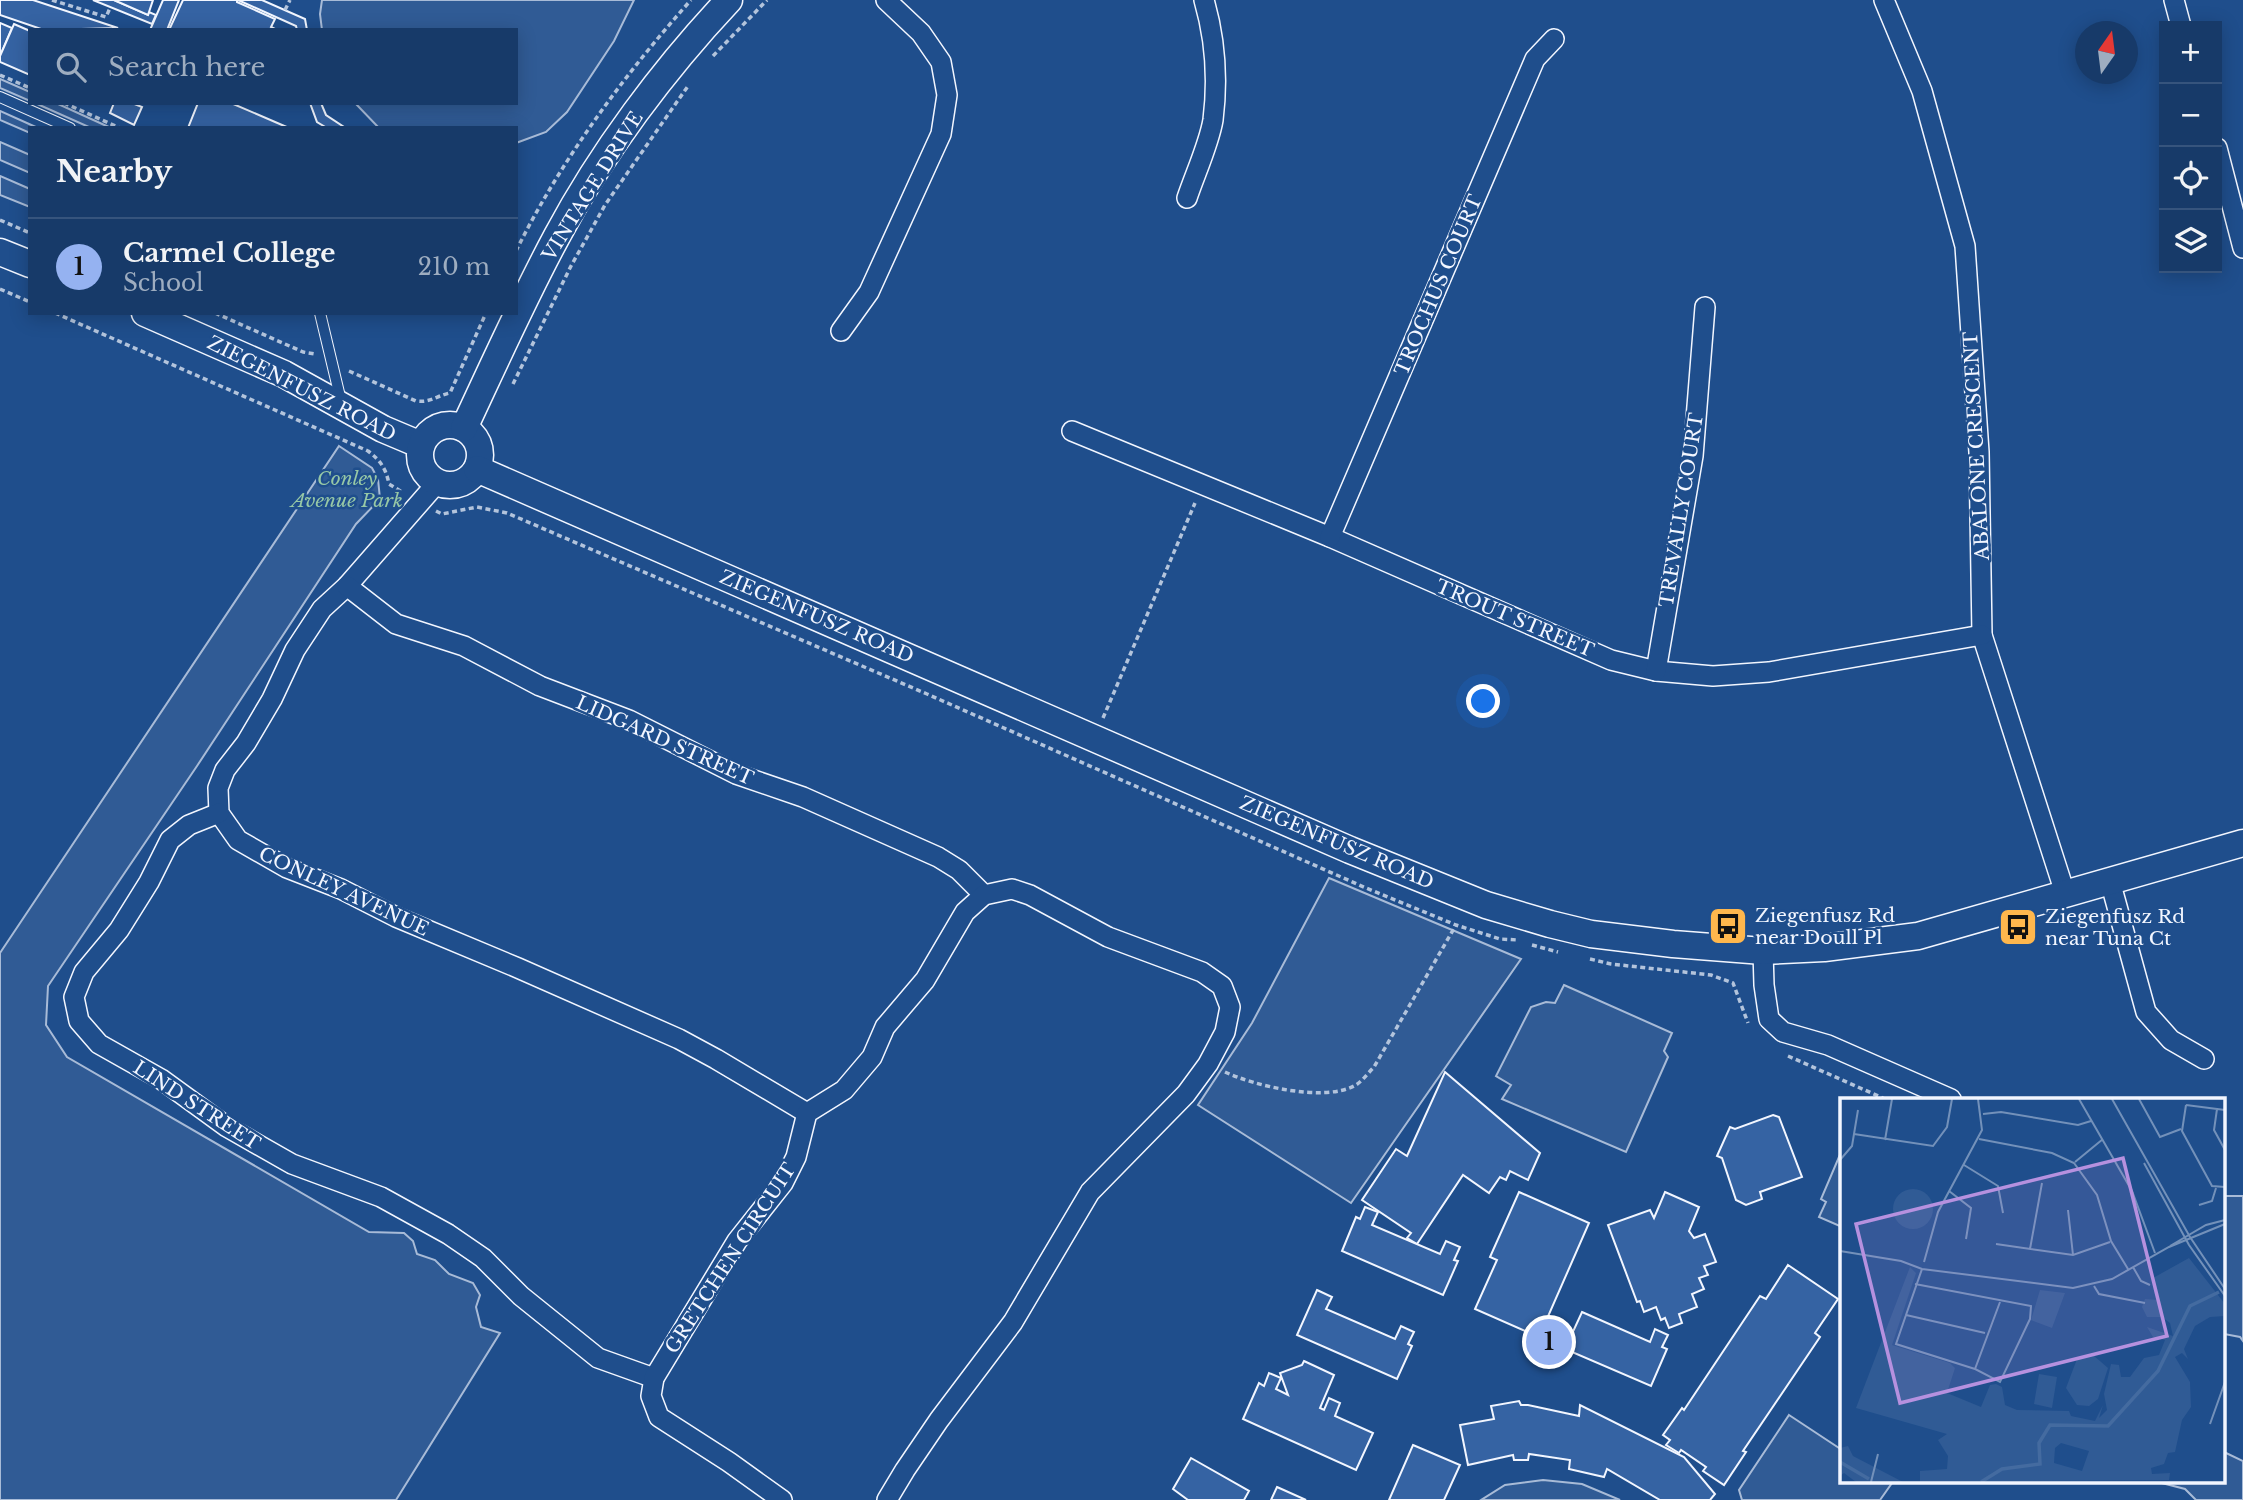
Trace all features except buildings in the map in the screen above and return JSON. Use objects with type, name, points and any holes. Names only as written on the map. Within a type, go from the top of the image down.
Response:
[{"type":"street","name":"VINTAGE DRIVE","points":[[469,417],[557,235],[624,129],[674,62],[729,0]]},
{"type":"street","points":[[841,331],[869,292],[941,134],[947,95],[941,62],[921,33],[886,0]]},
{"type":"street","points":[[1187,198],[1212,122],[1212,27],[1204,0]]},
{"type":"street","name":"ABALONE CRESCENT","points":[[1884,0],[1922,91],[1965,246],[1979,452],[1982,635],[2065,893]]},
{"type":"street","points":[[2174,0],[2180,21]]},
{"type":"street","name":"TROCHUS COURT","points":[[1330,537],[1535,59],[1554,39]]},
{"type":"street","points":[[2222,167],[2243,248]]},
{"type":"street","points":[[0,252],[28,263]]},
{"type":"street","name":"TREVALLY COURT","points":[[1656,671],[1693,456],[1705,307]]},
{"type":"street","name":"ZIEGENFUSZ ROAD","points":[[150,315],[284,374],[383,429],[421,446]]},
{"type":"street","points":[[469,417],[472,435],[479,447],[477,469],[461,483],[451,485],[437,482],[423,469],[419,459],[421,446],[426,436],[437,427],[469,417]]},
{"type":"street","name":"TROUT STREET","points":[[1073,431],[1330,537],[1611,660],[1656,671],[1713,676],[1769,672],[1982,635]]},
{"type":"street","name":"ZIEGENFUSZ ROAD","points":[[477,469],[1350,850],[1486,905],[1591,934],[1763,951],[1824,948],[1918,936],[2243,843]]},
{"type":"street","points":[[219,813],[218,788],[225,770],[246,743],[272,699],[302,639],[322,609],[347,586],[437,482]]},
{"type":"street","name":"LIDGARD STREET","points":[[347,586],[396,624],[464,646],[540,686],[629,720],[736,774],[803,797],[938,857],[959,870],[984,895]]},
{"type":"street","name":"CONLEY AVENUE","points":[[219,813],[238,840],[286,868],[679,1040],[807,1113]]},
{"type":"street","name":"LIND STREET","points":[[219,813],[189,825],[170,840],[149,882],[119,930],[83,972],[74,997],[79,1021],[99,1044],[161,1079],[227,1128],[292,1164],[381,1197],[448,1234],[483,1258],[521,1296],[598,1358],[654,1378]]},
{"type":"street","points":[[2110,881],[2146,1012],[2171,1040],[2204,1059]]},
{"type":"street","points":[[807,1113],[844,1090],[872,1057],[885,1027],[925,980],[965,912],[984,895],[1012,889],[1030,895],[1108,937],[1202,972],[1222,986],[1230,1007],[1224,1032],[1208,1064],[1186,1094],[1090,1192],[1013,1322],[939,1420],[887,1500]]},
{"type":"street","points":[[1763,951],[1769,1019],[1783,1032],[1828,1045],[1949,1098]]},
{"type":"street","name":"GRETCHEN CIRCUIT","points":[[654,1378],[737,1241],[783,1183],[796,1157],[807,1113]]},
{"type":"street","points":[[654,1378],[651,1396],[659,1417],[782,1500]]},
{"type":"lane","points":[[0,97],[65,126]]},
{"type":"lane","points":[[320,315],[343,407]]},
{"type":"path","points":[[52,0],[106,17],[110,8]]},
{"type":"path","points":[[285,10],[290,0]]},
{"type":"path","points":[[707,63],[767,0]]},
{"type":"path","points":[[0,75],[28,87]]},
{"type":"path","points":[[512,384],[605,205],[691,82]]},
{"type":"path","points":[[68,105],[116,126]]},
{"type":"path","points":[[0,220],[28,232]]},
{"type":"path","points":[[0,289],[28,301]]},
{"type":"path","points":[[220,315],[303,352],[330,359],[346,366],[350,372],[360,377],[426,403],[450,393],[485,315]]},
{"type":"path","points":[[450,393],[469,417]]},
{"type":"path","points":[[1095,737],[1202,485]]},
{"type":"path","points":[[1208,1064],[1248,1082],[1279,1089],[1335,1092],[1355,1086],[1374,1068],[1456,925]]},
{"type":"shaded area","points":[[322,0],[634,0],[614,41],[567,112],[546,132],[518,142],[518,126],[377,126],[357,105],[518,105],[518,28],[322,28]]},
{"type":"shaded area","points":[[0,79],[28,91],[28,100],[0,88]]},
{"type":"shaded area","points":[[39,105],[60,105],[107,126],[87,126]]},
{"type":"shaded area","points":[[0,111],[34,126],[28,126],[28,132],[0,120]]},
{"type":"shaded area","points":[[0,142],[28,154],[28,172],[0,160]]},
{"type":"shaded area","points":[[0,176],[28,188],[28,206],[0,195]]},
{"type":"shaded area","points":[[339,446],[372,468],[378,479],[380,499],[356,524],[48,986],[46,1025],[67,1057],[369,1232],[404,1233],[413,1241],[417,1254],[435,1260],[449,1274],[473,1283],[480,1295],[476,1307],[481,1327],[500,1333],[396,1500],[0,1500],[0,953]]},
{"type":"shaded area","points":[[1329,878],[1521,959],[1351,1203],[1198,1105],[1252,1023]]},
{"type":"shaded area","points":[[1564,985],[1672,1033],[1664,1051],[1668,1057],[1626,1152],[1502,1099],[1511,1085],[1496,1076],[1531,1007],[1546,1002],[1555,1003]]},
{"type":"shaded area","points":[[1840,1155],[1840,1226],[1819,1217],[1826,1202],[1821,1199]]},
{"type":"shaded area","points":[[2226,1196],[2243,1196],[2243,1341],[2240,1337],[2226,1334]]},
{"type":"shaded area","points":[[1789,1415],[1840,1449],[1840,1482],[1892,1483],[1880,1500],[1742,1500],[1739,1490]]},
{"type":"shaded area","points":[[2226,1453],[2243,1461],[2243,1500],[2196,1500],[2185,1489],[2158,1482],[2226,1482]]},
{"type":"shaded area","points":[[1543,1480],[1582,1484],[1620,1500],[1481,1500],[1505,1485]]},
{"type":"place","name":"Ziegenfusz Rd near Doull Pl","points":[[1728,926]]},
{"type":"place","name":"Ziegenfusz Rd near Tuna Ct","points":[[2018,927]]},
{"type":"place","name":"Carmel College","points":[[1549,1342]]},
{"type":"park label","name":"Conley Avenue Park","points":[[347,489]]}]
